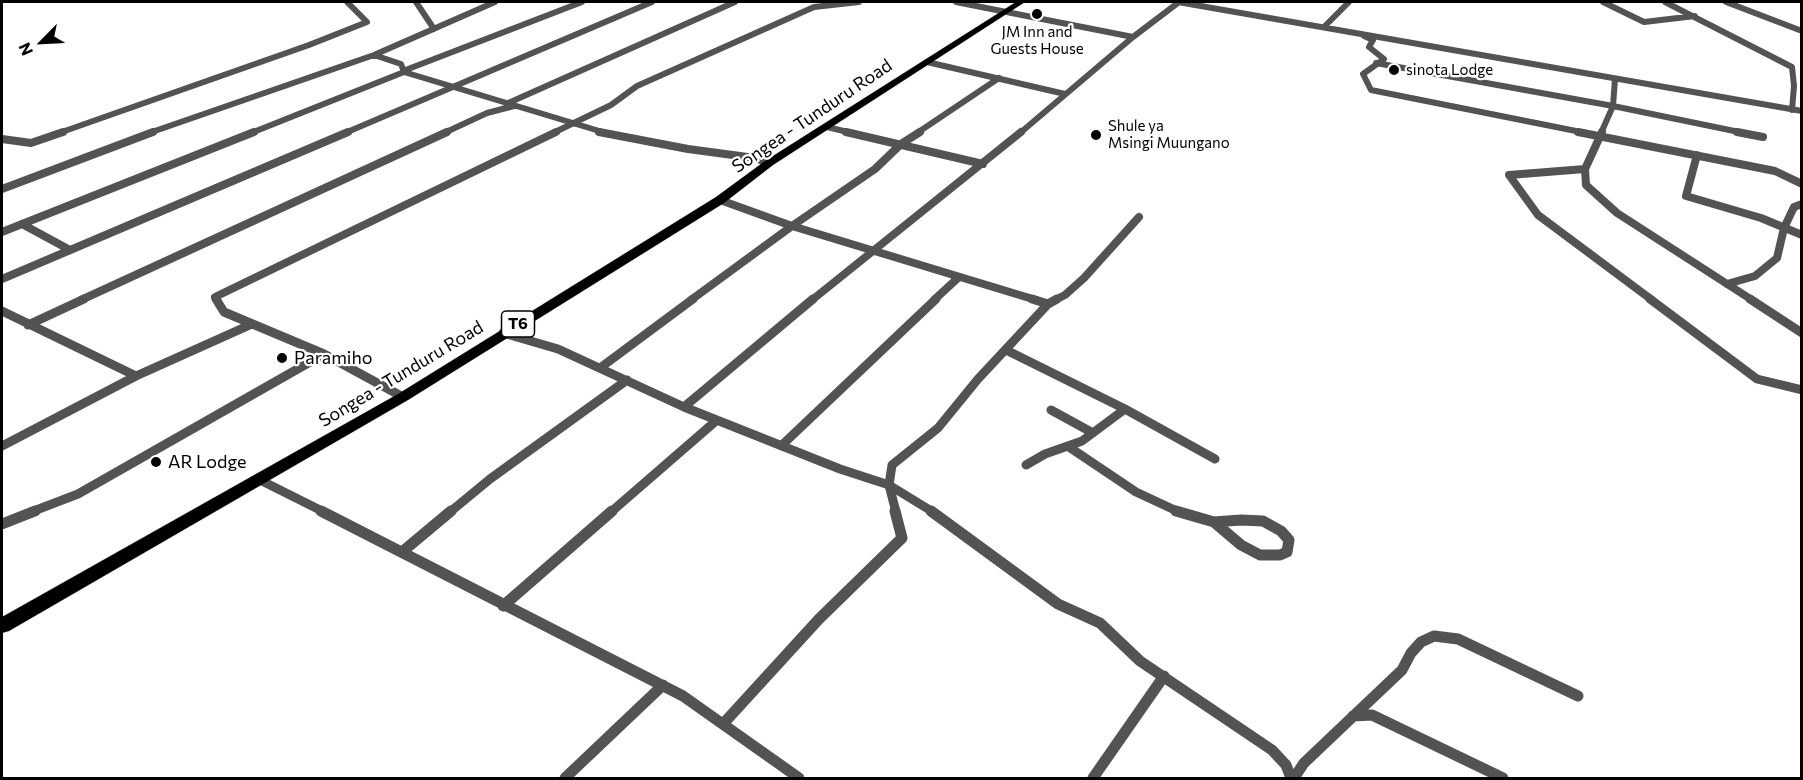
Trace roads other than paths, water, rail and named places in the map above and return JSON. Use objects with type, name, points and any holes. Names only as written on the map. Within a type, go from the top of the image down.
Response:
[{"type":"highway","name":"Songea - Tunduru Road","points":[[2,626],[403,397],[720,200],[770,163],[1021,2]]},
{"type":"street","points":[[2,139],[31,143],[309,45],[367,22],[346,2]]},
{"type":"street","points":[[416,2],[434,29]]},
{"type":"street","points":[[2,189],[160,129],[374,55],[482,5],[495,2]]},
{"type":"street","points":[[2,232],[582,2]]},
{"type":"street","points":[[2,279],[652,2]]},
{"type":"street","points":[[27,325],[476,118],[510,105],[735,2]]},
{"type":"street","points":[[403,397],[324,354],[224,312],[215,297],[610,105],[637,86],[804,10],[859,2]]},
{"type":"street","points":[[956,2],[1133,37]]},
{"type":"street","points":[[684,407],[871,251],[983,164],[1133,37],[1179,2],[1802,111]]},
{"type":"street","points":[[1324,27],[1349,2]]},
{"type":"street","points":[[1603,2],[1644,22],[1695,16]]},
{"type":"street","points":[[1665,2],[1792,67],[1794,86],[1792,110]]},
{"type":"street","points":[[1726,2],[1767,15],[1802,31]]},
{"type":"street","points":[[1356,32],[1372,40],[1369,47],[1384,59],[1363,74],[1371,90],[1775,171],[1802,184]]},
{"type":"street","points":[[374,55],[401,64],[404,72]]},
{"type":"street","points":[[927,62],[1065,94]]},
{"type":"street","points":[[1376,63],[1613,106],[1763,137]]},
{"type":"street","points":[[404,72],[601,132],[688,149],[755,158],[770,163]]},
{"type":"street","points":[[600,368],[792,226],[875,169],[901,144],[999,78]]},
{"type":"street","points":[[1615,79],[1613,106],[1585,169],[1586,185],[1617,213],[1802,333]]},
{"type":"street","points":[[827,127],[983,164]]},
{"type":"street","points":[[1697,155],[1686,196],[1761,218],[1802,235]]},
{"type":"street","points":[[1585,169],[1509,175],[1538,215],[1757,379],[1802,390]]},
{"type":"street","points":[[720,200],[792,226],[1048,304]]},
{"type":"street","points":[[1727,284],[1755,276],[1777,258],[1784,228],[1794,207],[1802,204]]},
{"type":"street","points":[[723,724],[819,619],[902,538],[889,485],[892,465],[938,428],[1048,304],[1065,295],[1084,278],[1139,217]]},
{"type":"street","points":[[22,224],[70,250]]},
{"type":"street","points":[[781,446],[959,277]]},
{"type":"street","points":[[2,311],[136,376]]},
{"type":"street","points":[[2,446],[136,376],[252,324]]},
{"type":"street","points":[[503,333],[558,349],[684,407],[781,446],[889,485],[922,505],[1058,604],[1100,622],[1140,661],[1272,750],[1286,765],[1292,778],[1352,716],[1402,670],[1411,653],[1421,642],[1434,636],[1458,639],[1578,696]]},
{"type":"street","points":[[1006,350],[1125,410],[1215,459]]},
{"type":"street","points":[[2,524],[78,494],[324,354]]},
{"type":"street","points":[[402,552],[490,479],[627,380]]},
{"type":"street","points":[[1050,410],[1093,433]]},
{"type":"street","points":[[1026,465],[1045,454],[1069,447],[1125,410]]},
{"type":"street","points":[[503,606],[717,420]]},
{"type":"street","points":[[1069,447],[1136,492],[1180,513],[1214,522],[1253,519],[1263,521],[1281,531],[1289,540],[1289,547],[1287,552],[1280,555],[1260,555],[1240,545],[1214,522]]},
{"type":"street","points":[[258,479],[683,696],[799,778]]},
{"type":"street","points":[[1093,778],[1164,676]]},
{"type":"street","points":[[566,778],[663,685]]},
{"type":"street","points":[[1352,716],[1372,715],[1503,778]]},
{"type":"place","name":"JM Inn and Guests House","points":[[1037,14]]},
{"type":"place","name":"sinota Lodge","points":[[1394,70]]},
{"type":"place","name":"Shule ya Msingi Muungano","points":[[1096,135]]},
{"type":"place","name":"Paramiho","points":[[282,358]]},
{"type":"place","name":"AR Lodge","points":[[156,462]]}]
